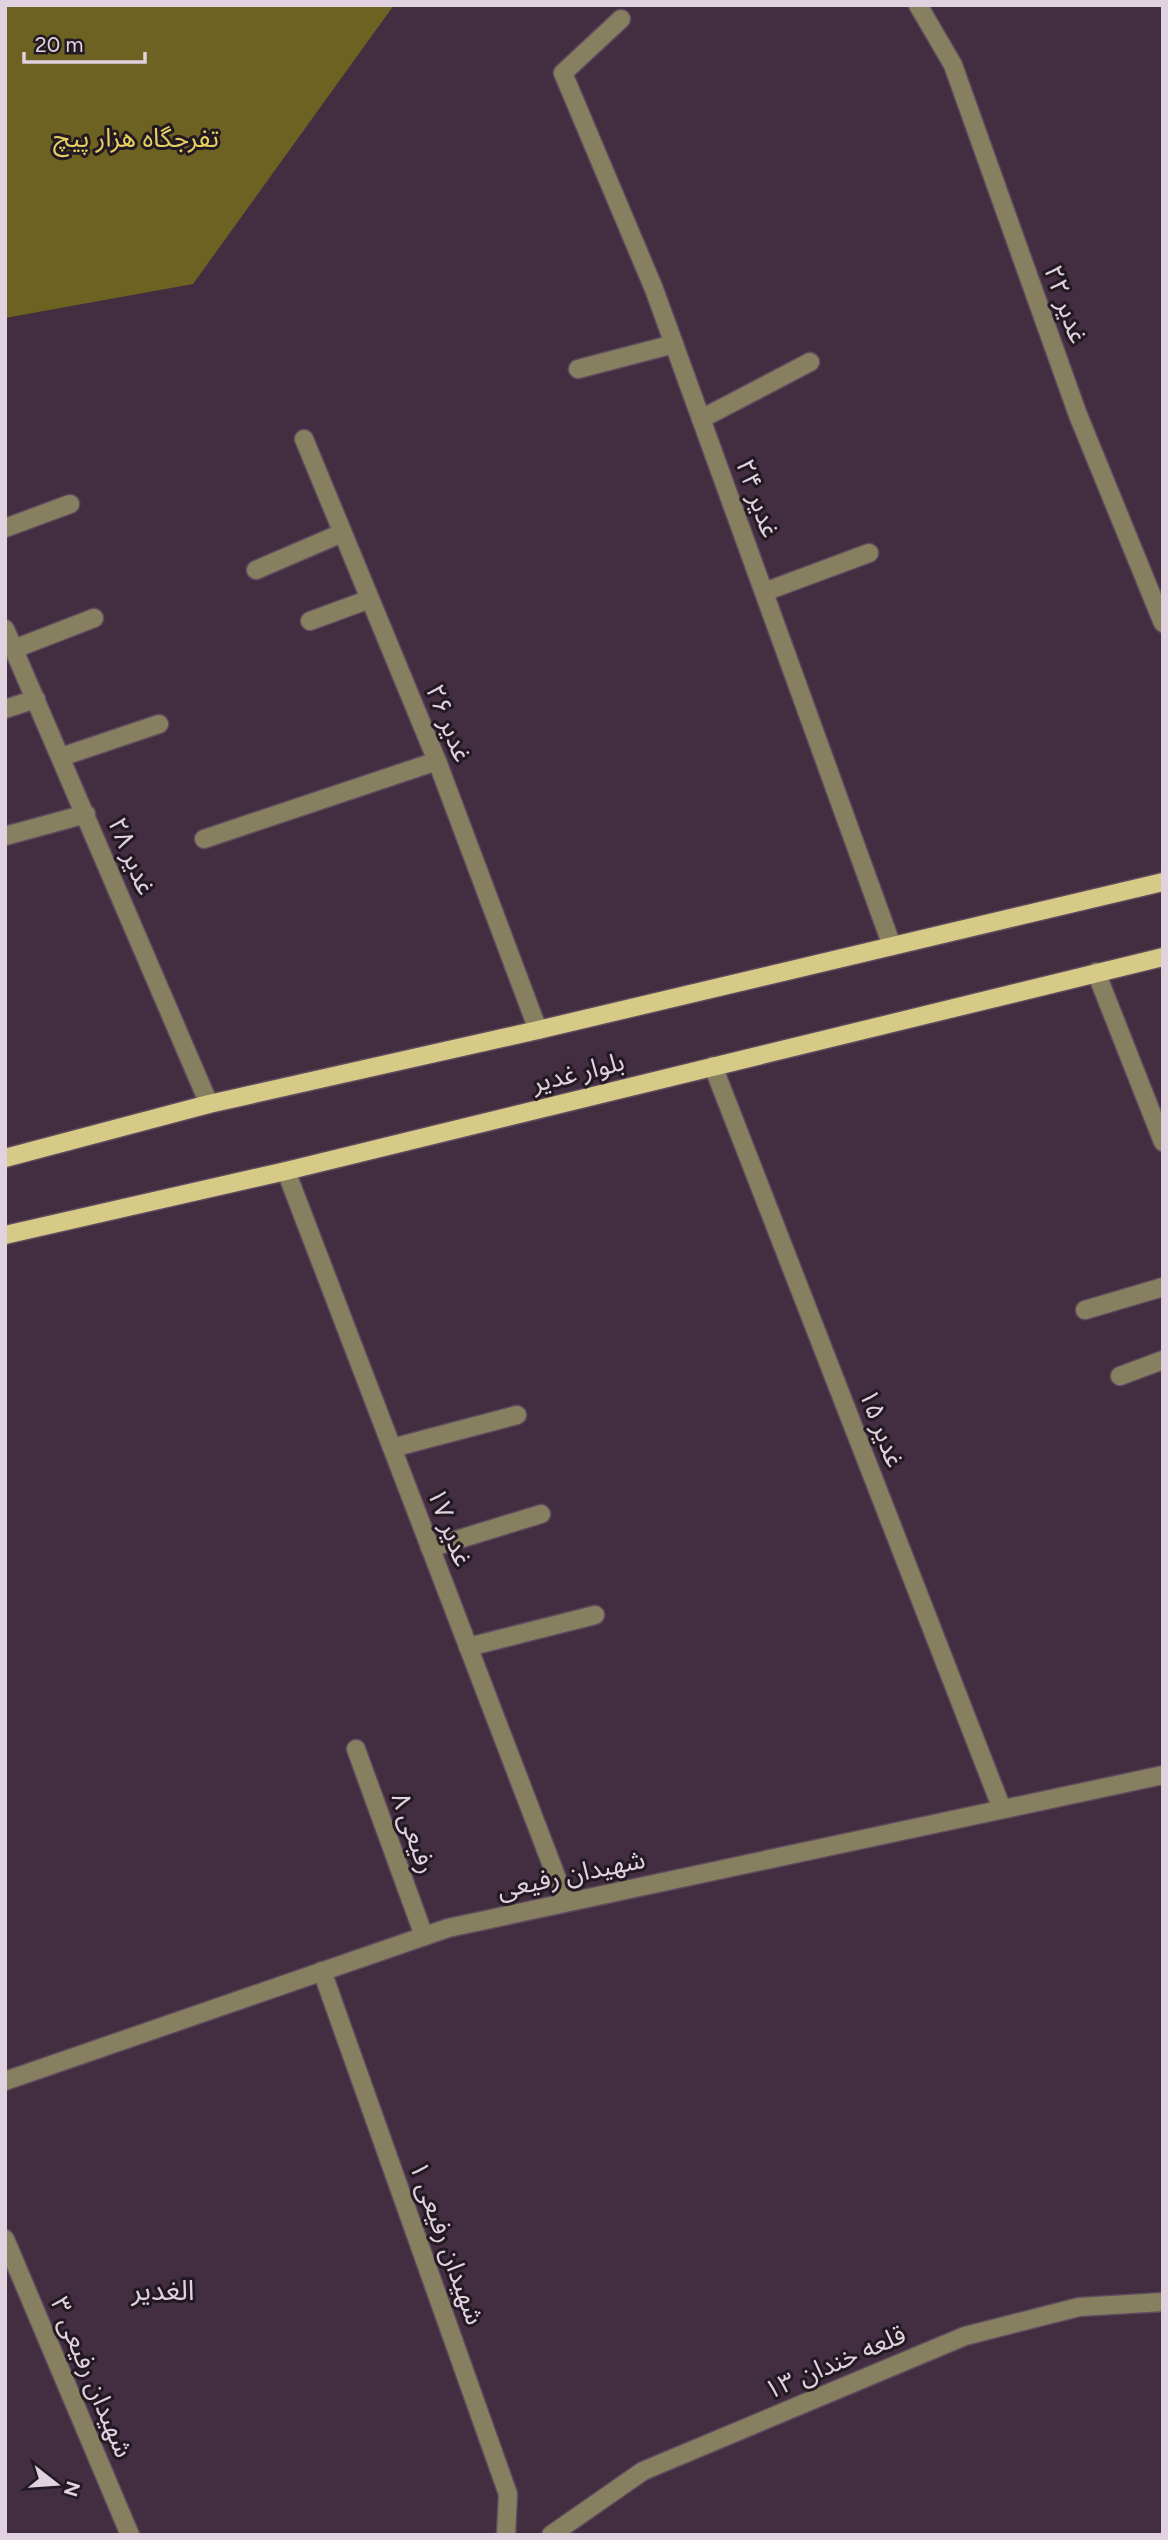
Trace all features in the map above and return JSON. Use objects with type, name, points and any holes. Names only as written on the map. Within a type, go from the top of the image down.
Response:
[{"type":"main road","name":"بلوار غدیر","points":[[5,1158],[209,1104],[538,1030],[1163,882]]},
{"type":"main road","name":"بلوار غدیر","points":[[5,1235],[286,1171],[1163,957]]},
{"type":"street","name":"۲۲ غدیر","points":[[918,5],[953,65],[1078,415],[1163,623]]},
{"type":"street","name":"۲۴ غدیر","points":[[621,19],[563,73],[654,289],[892,946]]},
{"type":"street","points":[[578,369],[674,344]]},
{"type":"street","points":[[701,419],[810,362]]},
{"type":"street","name":"۲۶ غدیر","points":[[303,439],[437,761],[538,1030]]},
{"type":"street","points":[[5,528],[70,504]]},
{"type":"street","points":[[256,570],[342,533]]},
{"type":"street","points":[[764,592],[869,554]]},
{"type":"street","points":[[310,621],[370,599]]},
{"type":"street","points":[[14,649],[94,618]]},
{"type":"street","name":"۲۸ غدیر","points":[[5,629],[209,1104]]},
{"type":"street","points":[[5,709],[36,699]]},
{"type":"street","points":[[61,757],[159,724]]},
{"type":"street","points":[[204,839],[437,761]]},
{"type":"street","points":[[5,836],[86,814]]},
{"type":"street","points":[[1096,972],[1163,1142]]},
{"type":"street","name":"۱۵ غدیر","points":[[713,1066],[1002,1810]]},
{"type":"street","name":"۱۷ غدیر","points":[[286,1171],[566,1902]]},
{"type":"street","points":[[1085,1310],[1163,1287]]},
{"type":"street","points":[[1120,1376],[1163,1360]]},
{"type":"street","points":[[392,1448],[517,1415]]},
{"type":"street","points":[[430,1548],[541,1514]]},
{"type":"street","points":[[468,1647],[595,1615]]},
{"type":"street","name":"رفیعی ۸","points":[[356,1749],[424,1936]]},
{"type":"street","name":"شهیدان رفیعی","points":[[5,2081],[448,1928],[1163,1775]]},
{"type":"street","name":"۱ شهیدان رفیعی","points":[[322,1971],[508,2494],[506,2535]]},
{"type":"street","name":"۳ شهیدان رفیعی","points":[[5,2239],[130,2535]]},
{"type":"street","name":"۱۳ قلعه خندان","points":[[551,2535],[643,2471],[965,2336],[1079,2307],[1163,2302]]},
{"type":"green space","name":"تفرجگاه هزار پیچ","points":[[5,5],[394,5],[193,284],[5,318]]},
{"type":"district","name":"الغدیر","points":[[163,2290]]}]
